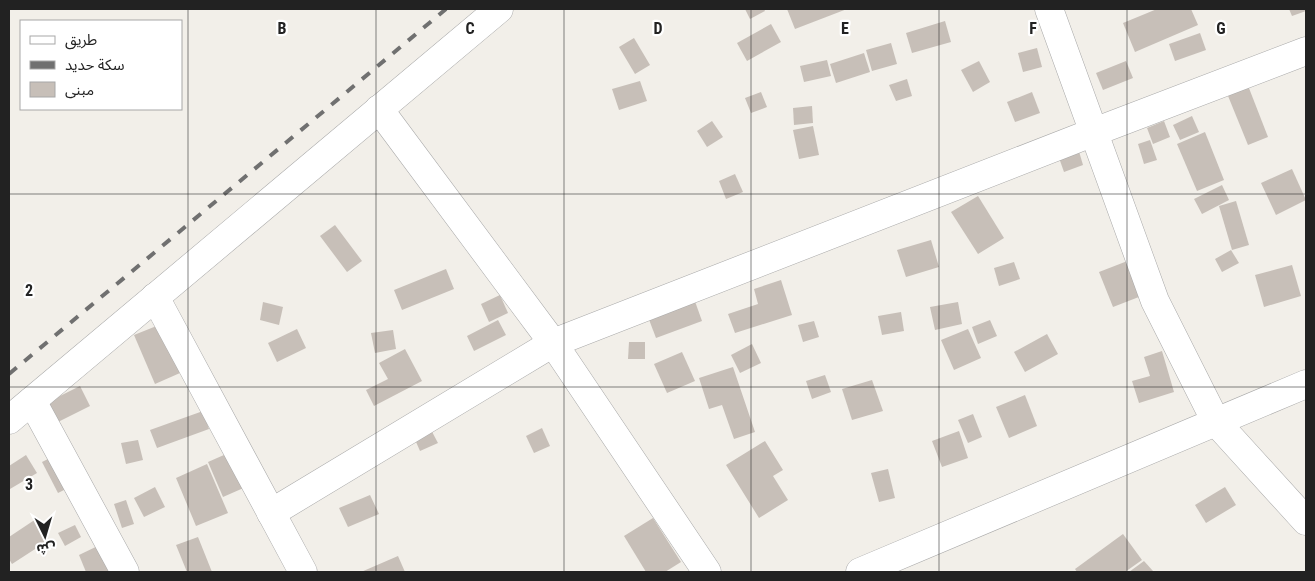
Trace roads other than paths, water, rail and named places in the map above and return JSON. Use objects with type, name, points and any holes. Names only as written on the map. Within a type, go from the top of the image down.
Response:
[{"type":"street","points":[[9,420],[499,9]]},
{"type":"street","points":[[1049,9],[1155,301],[1216,422],[1306,521]]},
{"type":"street","points":[[271,513],[553,342],[1306,51]]},
{"type":"street","points":[[379,109],[553,342],[707,572]]},
{"type":"street","points":[[155,297],[303,572]]},
{"type":"street","points":[[860,572],[1306,384]]},
{"type":"street","points":[[32,401],[125,572]]},
{"type":"railway","points":[[9,374],[446,9]]}]
